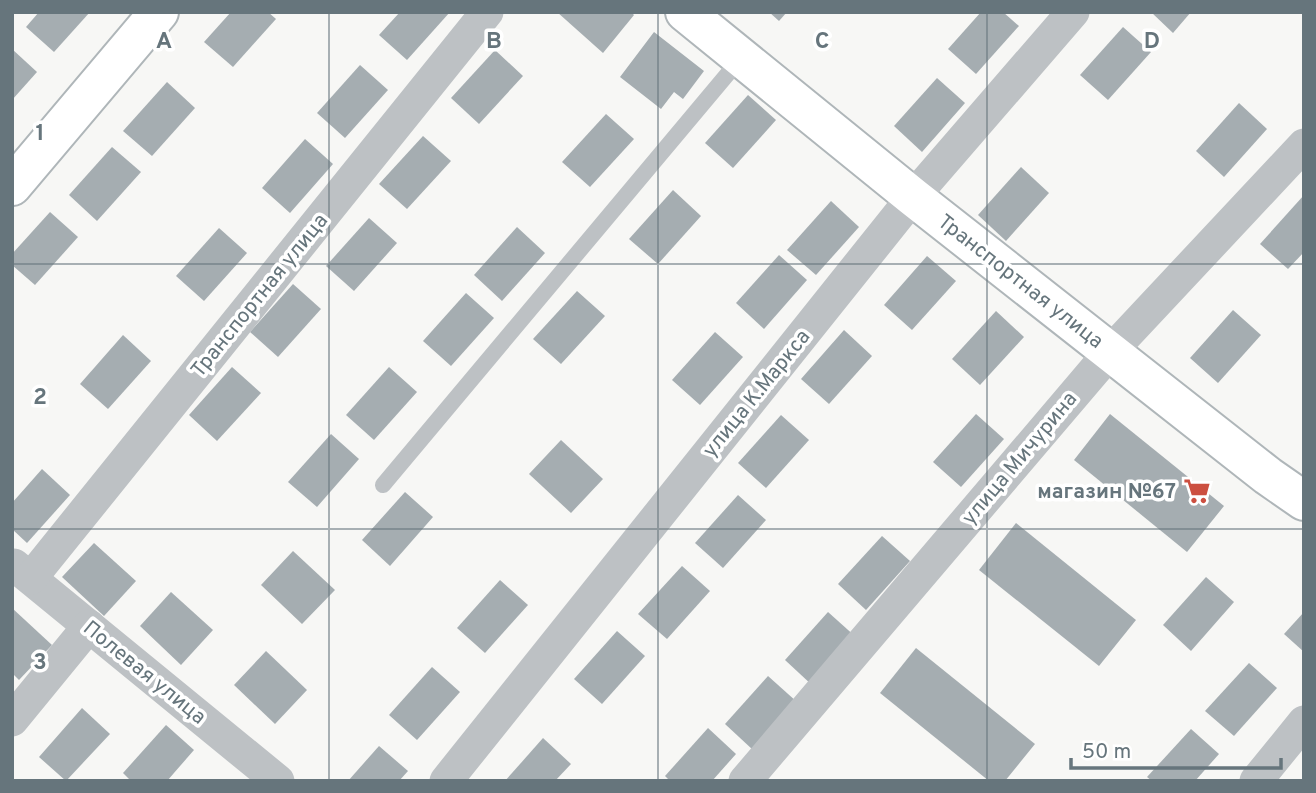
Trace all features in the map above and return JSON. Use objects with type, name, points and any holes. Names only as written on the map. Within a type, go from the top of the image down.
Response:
[{"type":"street","points":[[12,186],[159,12]]},
{"type":"street","name":"Транспортная улица","points":[[21,571],[487,12]]},
{"type":"street","name":"улица К.Маркса","points":[[446,781],[913,197],[1073,12]]},
{"type":"street","name":"Транспортная улица","points":[[693,15],[741,58],[913,197],[1268,476],[1304,501]]},
{"type":"street","name":"улица Мичурина","points":[[745,781],[1111,351],[1304,145]]},
{"type":"street","name":"Полевая улица","points":[[21,571],[278,781]]},
{"type":"street","points":[[12,720],[89,626]]},
{"type":"street","points":[[1256,781],[1304,722]]},
{"type":"lane","points":[[383,485],[741,58]]},
{"type":"building","points":[[39,12],[90,12],[54,52],[26,27]]},
{"type":"building","points":[[231,12],[268,12],[276,19],[233,67],[204,42]]},
{"type":"building","points":[[400,12],[450,12],[407,60],[379,35]]},
{"type":"building","points":[[557,12],[631,12],[634,15],[603,53]]},
{"type":"building","points":[[769,12],[787,12],[779,21]]},
{"type":"building","points":[[981,12],[1003,12],[1019,26],[976,74],[948,49]]},
{"type":"building","points":[[1151,12],[1191,12],[1173,33]]},
{"type":"building","points":[[1123,27],[1151,52],[1108,100],[1080,75]]},
{"type":"building","points":[[654,32],[704,71],[683,99],[674,92],[661,109],[620,77]]},
{"type":"building","points":[[12,49],[37,72],[12,100]]},
{"type":"building","points":[[495,50],[523,76],[479,124],[451,98]]},
{"type":"building","points":[[360,65],[388,90],[345,138],[317,113]]},
{"type":"building","points":[[937,78],[965,103],[922,152],[894,126]]},
{"type":"building","points":[[167,82],[195,108],[152,156],[123,131]]},
{"type":"building","points":[[748,95],[776,120],[733,168],[705,143]]},
{"type":"building","points":[[1239,103],[1267,129],[1224,177],[1196,151]]},
{"type":"building","points":[[606,114],[634,139],[590,187],[562,162]]},
{"type":"building","points":[[423,136],[451,161],[407,209],[379,184]]},
{"type":"building","points":[[305,139],[333,164],[290,213],[262,188]]},
{"type":"building","points":[[112,147],[141,172],[97,221],[69,195]]},
{"type":"building","points":[[1021,167],[1049,193],[1006,241],[978,215]]},
{"type":"building","points":[[673,190],[701,216],[658,264],[629,239]]},
{"type":"building","points":[[1304,195],[1304,252],[1288,269],[1260,244]]},
{"type":"building","points":[[831,201],[859,227],[816,275],[787,250]]},
{"type":"building","points":[[50,212],[78,237],[35,285],[12,265],[12,254]]},
{"type":"building","points":[[369,218],[397,243],[354,291],[326,266]]},
{"type":"building","points":[[517,227],[545,253],[502,301],[474,275]]},
{"type":"building","points":[[219,228],[247,253],[204,301],[176,276]]},
{"type":"building","points":[[779,255],[807,280],[764,329],[736,303]]},
{"type":"building","points":[[927,256],[956,281],[912,330],[884,305]]},
{"type":"building","points":[[293,284],[321,309],[278,357],[250,332]]},
{"type":"building","points":[[577,291],[605,316],[561,364],[533,339]]},
{"type":"building","points":[[466,293],[494,318],[451,366],[423,341]]},
{"type":"building","points":[[1233,310],[1261,335],[1218,383],[1190,358]]},
{"type":"building","points":[[996,311],[1024,337],[980,385],[952,359]]},
{"type":"building","points":[[844,330],[872,356],[829,404],[801,379]]},
{"type":"building","points":[[715,332],[743,357],[700,405],[672,380]]},
{"type":"building","points":[[123,335],[151,361],[108,409],[80,384]]},
{"type":"building","points":[[232,367],[261,393],[217,441],[189,415]]},
{"type":"building","points":[[389,367],[417,392],[374,440],[346,415]]},
{"type":"building","points":[[976,414],[1004,439],[961,487],[933,462]]},
{"type":"building","points":[[1110,414],[1224,506],[1187,552],[1074,460]]},
{"type":"building","points":[[781,415],[809,440],[766,488],[738,463]]},
{"type":"building","points":[[331,434],[359,459],[317,507],[288,482]]},
{"type":"building","points":[[561,440],[603,479],[571,513],[529,474]]},
{"type":"building","points":[[42,469],[70,495],[27,543],[12,529],[12,503]]},
{"type":"building","points":[[405,492],[433,517],[390,566],[362,540]]},
{"type":"building","points":[[738,495],[766,520],[723,568],[695,543]]},
{"type":"building","points":[[1016,523],[1136,620],[1099,666],[979,570]]},
{"type":"building","points":[[882,536],[910,561],[866,610],[838,584]]},
{"type":"building","points":[[94,543],[136,581],[104,616],[62,577]]},
{"type":"building","points":[[293,551],[335,590],[302,624],[261,585]]},
{"type":"building","points":[[682,566],[710,591],[667,639],[638,614]]},
{"type":"building","points":[[1206,577],[1234,602],[1191,651],[1163,625]]},
{"type":"building","points":[[500,580],[528,605],[485,653],[457,628]]},
{"type":"building","points":[[171,592],[213,630],[181,665],[140,626]]},
{"type":"building","points":[[12,608],[52,645],[19,680],[12,673]]},
{"type":"building","points":[[828,612],[857,638],[813,686],[785,660]]},
{"type":"building","points":[[1304,612],[1304,652],[1284,634]]},
{"type":"building","points":[[617,631],[645,656],[602,704],[574,679]]},
{"type":"building","points":[[916,648],[1035,744],[1005,781],[989,781],[880,693]]},
{"type":"building","points":[[266,651],[307,690],[275,724],[234,685]]},
{"type":"building","points":[[1249,663],[1277,688],[1234,736],[1205,711]]},
{"type":"building","points":[[432,667],[460,692],[417,740],[389,715]]},
{"type":"building","points":[[768,676],[797,702],[753,750],[725,724]]},
{"type":"building","points":[[82,708],[110,734],[66,781],[39,757]]},
{"type":"building","points":[[166,725],[194,750],[167,781],[131,781],[123,773]]},
{"type":"building","points":[[708,728],[736,754],[712,781],[670,781],[665,776]]},
{"type":"building","points":[[1191,729],[1219,754],[1195,781],[1152,781],[1147,777]]},
{"type":"building","points":[[543,738],[571,764],[555,781],[505,781]]},
{"type":"building","points":[[379,746],[408,771],[399,781],[348,781]]},
{"type":"place","name":"магазин №67","points":[[1197,491]]}]
